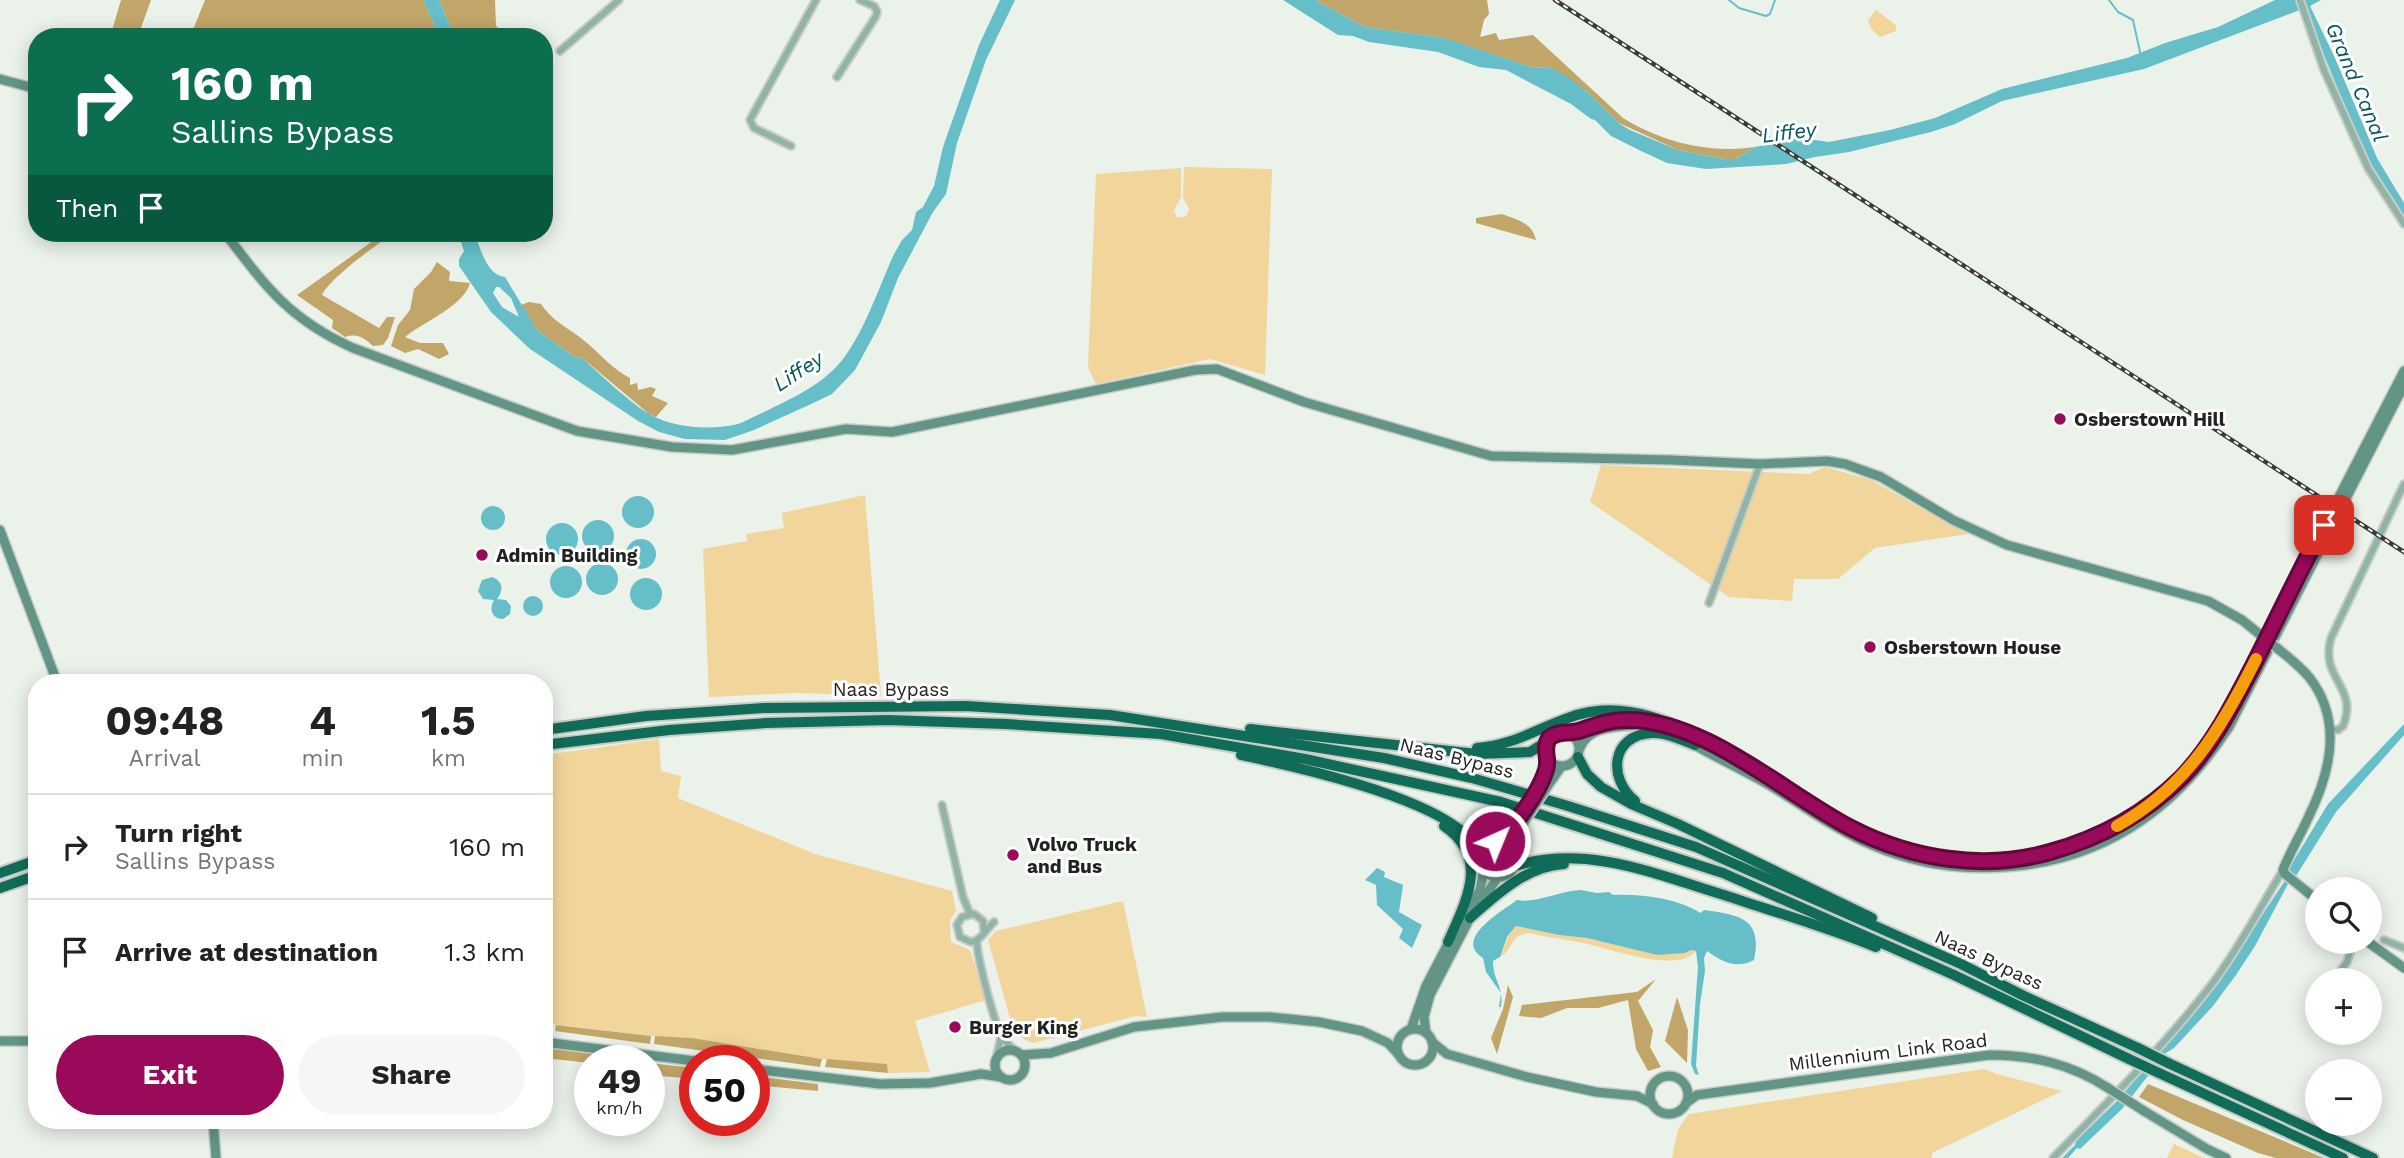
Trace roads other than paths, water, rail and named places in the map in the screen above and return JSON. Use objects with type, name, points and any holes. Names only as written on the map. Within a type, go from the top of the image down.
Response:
[{"type":"highway","name":"Naas Bypass","points":[[553,729],[646,716],[764,708],[966,706],[1110,715],[1384,758],[1472,778],[1696,847],[1961,964],[2021,1001],[2130,1059],[2343,1158]]},
{"type":"highway","points":[[1443,751],[1515,742],[1570,717],[1587,712],[1613,710],[1654,716],[1695,740]]},
{"type":"highway","name":"Naas Bypass","points":[[553,744],[669,730],[803,722],[901,720],[1006,724],[1161,734],[1279,754],[1501,802],[1723,873],[2021,1001],[2138,1048],[2373,1158]]},
{"type":"highway","points":[[1177,725],[1238,728],[1476,754],[1530,752],[1546,742]]},
{"type":"highway","points":[[1081,730],[1231,752],[1285,764],[1421,806],[1461,830],[1475,844],[1480,856]]},
{"type":"highway","points":[[1654,814],[1627,794],[1619,783],[1616,771],[1620,750],[1635,736],[1654,732],[1695,740]]},
{"type":"highway","points":[[1579,753],[1587,775],[1601,787],[1903,933],[2021,1001]]},
{"type":"highway","points":[[1405,801],[1457,837],[1471,866],[1469,894],[1448,942]]},
{"type":"highway","points":[[1515,866],[1547,859],[1627,864],[1805,921],[2021,1001]]},
{"type":"highway","points":[[1470,918],[1530,872],[1559,864],[1598,861]]},
{"type":"highway","points":[[0,873],[28,863]]},
{"type":"highway","points":[[0,888],[28,878]]},
{"type":"main road","points":[[0,79],[28,87]]},
{"type":"main road","points":[[232,242],[278,298],[299,318],[329,337],[577,431],[672,447],[732,450],[835,430],[892,432],[1185,372],[1217,369],[1304,402],[1491,456],[1760,464],[1827,461],[1861,468],[1953,520],[2007,545],[2208,601],[2242,620],[2301,668],[2318,689],[2331,729],[2329,760],[2319,795],[2287,875],[2305,890]]},
{"type":"main road","points":[[1546,756],[1554,764],[1571,764],[1579,753],[1582,741],[1592,732],[1635,724],[1667,731],[1728,752],[1850,827],[1909,851],[1964,860],[2007,860],[2036,856],[2109,831],[2162,795],[2189,769],[2219,729],[2404,371]]},
{"type":"main road","points":[[1543,785],[1548,763],[1546,742],[1552,735],[1575,732],[1611,721],[1633,720],[1657,724],[1695,740],[1855,837],[1906,858],[1933,864],[1979,868],[2042,862],[2082,851],[2126,831],[2181,787],[2229,727],[2404,386]]},
{"type":"main road","points":[[0,530],[54,674]]},
{"type":"main road","points":[[1565,732],[1575,737],[1579,753]]},
{"type":"main road","points":[[1484,870],[1498,877],[1508,874],[1515,866],[1513,848],[1517,826],[1543,785],[1561,766]]},
{"type":"main road","points":[[1411,1029],[1426,986],[1448,942],[1480,890],[1484,870],[1480,856],[1487,845],[1517,826]]},
{"type":"main road","points":[[1495,841],[1505,842],[1513,848]]},
{"type":"main road","points":[[1429,1057],[1429,1037],[1424,1017],[1430,995],[1470,918],[1498,877]]},
{"type":"main road","points":[[2382,952],[2404,968]]},
{"type":"main road","points":[[981,1074],[1002,1052],[1043,1055],[1134,1027],[1222,1017],[1269,1017],[1319,1022],[1376,1036],[1401,1035],[1411,1029],[1422,1030],[1447,1054]]},
{"type":"main road","points":[[1399,1055],[1397,1044],[1401,1035]]},
{"type":"main road","points":[[1376,1036],[1388,1043],[1406,1062],[1416,1065],[1429,1057],[1447,1054],[1538,1080],[1596,1092],[1637,1096],[1653,1104],[1659,1111],[1670,1114],[1679,1111],[1686,1103],[1687,1089]]},
{"type":"main road","points":[[0,1041],[28,1041]]},
{"type":"main road","points":[[553,1043],[679,1059]]},
{"type":"main road","points":[[1018,1053],[1025,1062],[1025,1070]]},
{"type":"main road","points":[[770,1071],[880,1084],[930,1083],[981,1074],[1015,1080],[1043,1055]]},
{"type":"main road","name":"Millennium Link Road","points":[[1686,1103],[1697,1095],[1989,1055],[2018,1056],[2057,1063],[2091,1077],[2226,1158]]},
{"type":"main road","points":[[996,1061],[997,1073],[1001,1077]]},
{"type":"main road","points":[[1637,1096],[1651,1089],[1657,1081],[1671,1076],[1681,1080],[1687,1089],[1697,1095]]},
{"type":"main road","points":[[1651,1089],[1653,1104]]},
{"type":"main road","points":[[214,1129],[216,1158]]},
{"type":"street","points":[[561,51],[619,0]]},
{"type":"street","points":[[791,146],[754,128],[751,120],[816,0]]},
{"type":"street","points":[[837,77],[876,16],[874,6],[860,0]]},
{"type":"street","points":[[2300,0],[2324,70],[2368,168],[2404,224]]},
{"type":"street","points":[[1709,603],[1760,464]]},
{"type":"street","points":[[2331,729],[2338,730],[2343,726],[2348,706],[2347,696],[2327,657],[2331,638],[2404,484]]},
{"type":"street","points":[[942,805],[963,897],[970,914]]},
{"type":"street","points":[[2053,1158],[2167,1037],[2212,983],[2287,875]]},
{"type":"street","points":[[963,897],[962,917],[957,925],[957,934],[976,950]]},
{"type":"street","points":[[962,917],[970,914],[983,921],[994,922],[977,940],[976,950],[1001,1037],[996,1061]]},
{"type":"street","points":[[968,942],[977,940]]},
{"type":"street","points":[[2384,940],[2404,948]]},
{"type":"street","points":[[1001,1037],[1018,1053]]},
{"type":"water","points":[[423,0],[439,0],[451,28],[436,28]]},
{"type":"water","points":[[1000,0],[1015,0],[986,60],[957,143],[946,194],[933,212],[898,278],[881,322],[855,370],[832,394],[754,430],[725,440],[685,439],[659,432],[638,421],[530,349],[491,312],[459,266],[459,259],[464,251],[461,242],[478,242],[489,266],[505,277],[537,330],[576,358],[581,357],[651,415],[670,423],[692,427],[734,425],[817,384],[843,359],[865,322],[894,254],[912,230],[916,212],[923,207],[934,186],[943,147],[979,45]],"holes":[[[496,287],[499,287],[511,298],[519,317],[502,307],[493,293]]]},
{"type":"water","points":[[1283,0],[1315,0],[1365,27],[1445,38],[1534,68],[1549,67],[1567,76],[1630,130],[1678,150],[1736,159],[1755,147],[1801,138],[1829,142],[1935,118],[2002,89],[2127,58],[2218,27],[2275,0],[2321,0],[2310,6],[2377,158],[2404,203],[2404,219],[2376,176],[2359,141],[2305,8],[2144,69],[2002,101],[1955,124],[1931,132],[1786,164],[1706,169],[1667,163],[1641,151],[1611,136],[1595,120],[1571,104],[1506,70],[1479,67],[1438,52],[1338,35]]},
{"type":"water","points":[[638,496],[649,501],[654,512],[649,523],[638,528],[627,523],[622,512],[627,501]]},
{"type":"water","points":[[493,506],[504,513],[505,518],[498,529],[493,530],[482,523],[481,518],[488,507]]},
{"type":"water","points":[[598,520],[609,525],[614,536],[609,547],[598,552],[587,547],[582,536],[587,525]]},
{"type":"water","points":[[562,523],[573,528],[578,539],[573,550],[562,555],[551,550],[546,539],[551,528]]},
{"type":"water","points":[[641,539],[652,543],[656,554],[652,565],[641,569],[630,565],[626,554],[630,543]]},
{"type":"water","points":[[602,563],[613,568],[618,579],[613,590],[602,595],[591,590],[586,579],[591,568]]},
{"type":"water","points":[[566,566],[577,571],[582,582],[577,593],[566,598],[555,593],[550,582],[555,571]]},
{"type":"water","points":[[492,577],[501,586],[497,599],[506,600],[511,606],[510,614],[503,619],[492,612],[494,600],[483,599],[478,591],[482,580]]},
{"type":"water","points":[[646,578],[657,583],[662,594],[657,605],[646,610],[635,605],[630,594],[635,583]]},
{"type":"water","points":[[533,596],[540,599],[543,606],[540,613],[533,616],[526,613],[523,606],[526,599]]},
{"type":"water","points":[[2404,724],[2404,735],[2336,812],[2296,876],[2293,875],[2255,946],[2213,1006],[2174,1048],[2166,1053],[2122,1109],[2080,1149],[2077,1148],[2068,1158],[2062,1158],[2116,1102],[2199,1006],[2290,873],[2288,870],[2328,804]]},
{"type":"water","points":[[1377,868],[1385,872],[1384,877],[1403,885],[1399,912],[1422,925],[1412,948],[1399,938],[1403,929],[1377,905],[1376,885],[1365,880]]},
{"type":"water","points":[[1580,890],[1648,896],[1670,900],[1701,913],[1704,910],[1737,917],[1751,927],[1755,935],[1754,960],[1735,964],[1723,961],[1707,951],[1704,958],[1696,1066],[1699,1075],[1695,1074],[1691,1064],[1698,967],[1696,951],[1657,955],[1587,938],[1516,926],[1507,937],[1500,957],[1493,961],[1501,993],[1486,972],[1483,958],[1475,950],[1473,942],[1492,918],[1517,900],[1531,900]]},
{"type":"waterway","points":[[1729,0],[1739,8],[1766,16],[1770,14],[1775,0]]},
{"type":"waterway","points":[[2109,0],[2118,12],[2133,20],[2140,52]]},
{"type":"railway","points":[[1555,0],[2404,552]]},
{"type":"place","name":"Osberstown Hill","points":[[2060,419]]},
{"type":"place","name":"Admin Building","points":[[482,555]]},
{"type":"place","name":"Osberstown House","points":[[1870,647]]},
{"type":"place","name":"Volvo Truck and Bus","points":[[1013,855]]},
{"type":"place","name":"Burger King","points":[[955,1027]]},
{"type":"water label","name":"Grand Canal","points":[[2357,82]]},
{"type":"water label","name":"Liffey","points":[[1789,132]]},
{"type":"water label","name":"Liffey","points":[[798,371]]}]
